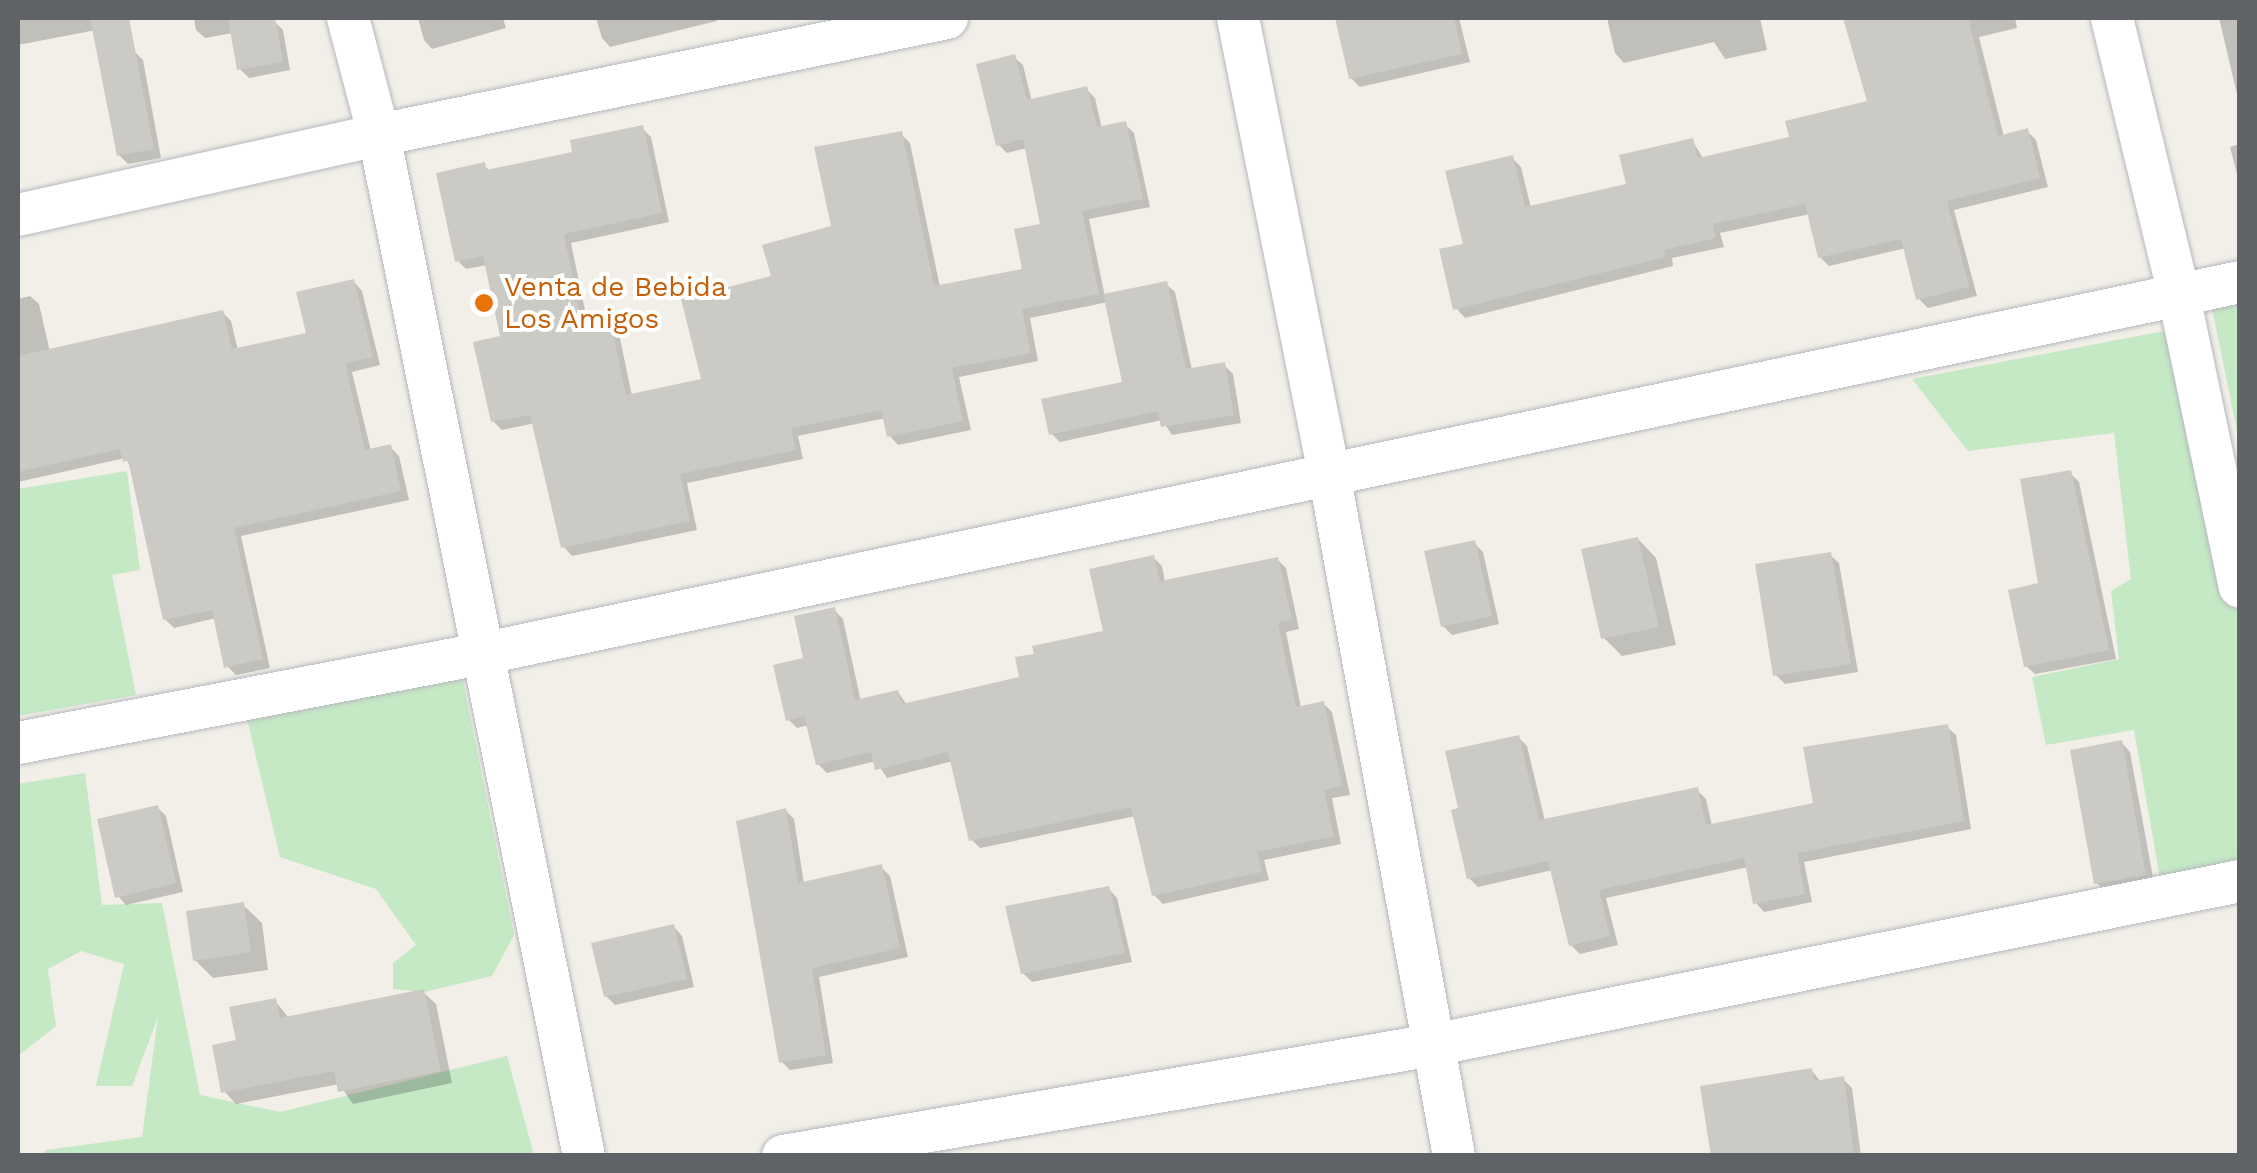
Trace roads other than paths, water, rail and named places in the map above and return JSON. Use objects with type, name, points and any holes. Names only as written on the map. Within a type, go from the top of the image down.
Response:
[{"type":"street","points":[[348,18],[379,135],[584,1156]]},
{"type":"street","points":[[18,215],[379,135],[947,18]]},
{"type":"street","points":[[1238,18],[1329,472],[1454,1156]]},
{"type":"street","points":[[2112,18],[2179,296],[2240,587]]},
{"type":"street","points":[[18,743],[481,654],[2240,282]]},
{"type":"street","points":[[782,1156],[1433,1045],[2240,882]]},
{"type":"place","name":"Venta de Bebida Los Amigos","points":[[484,303]]}]
